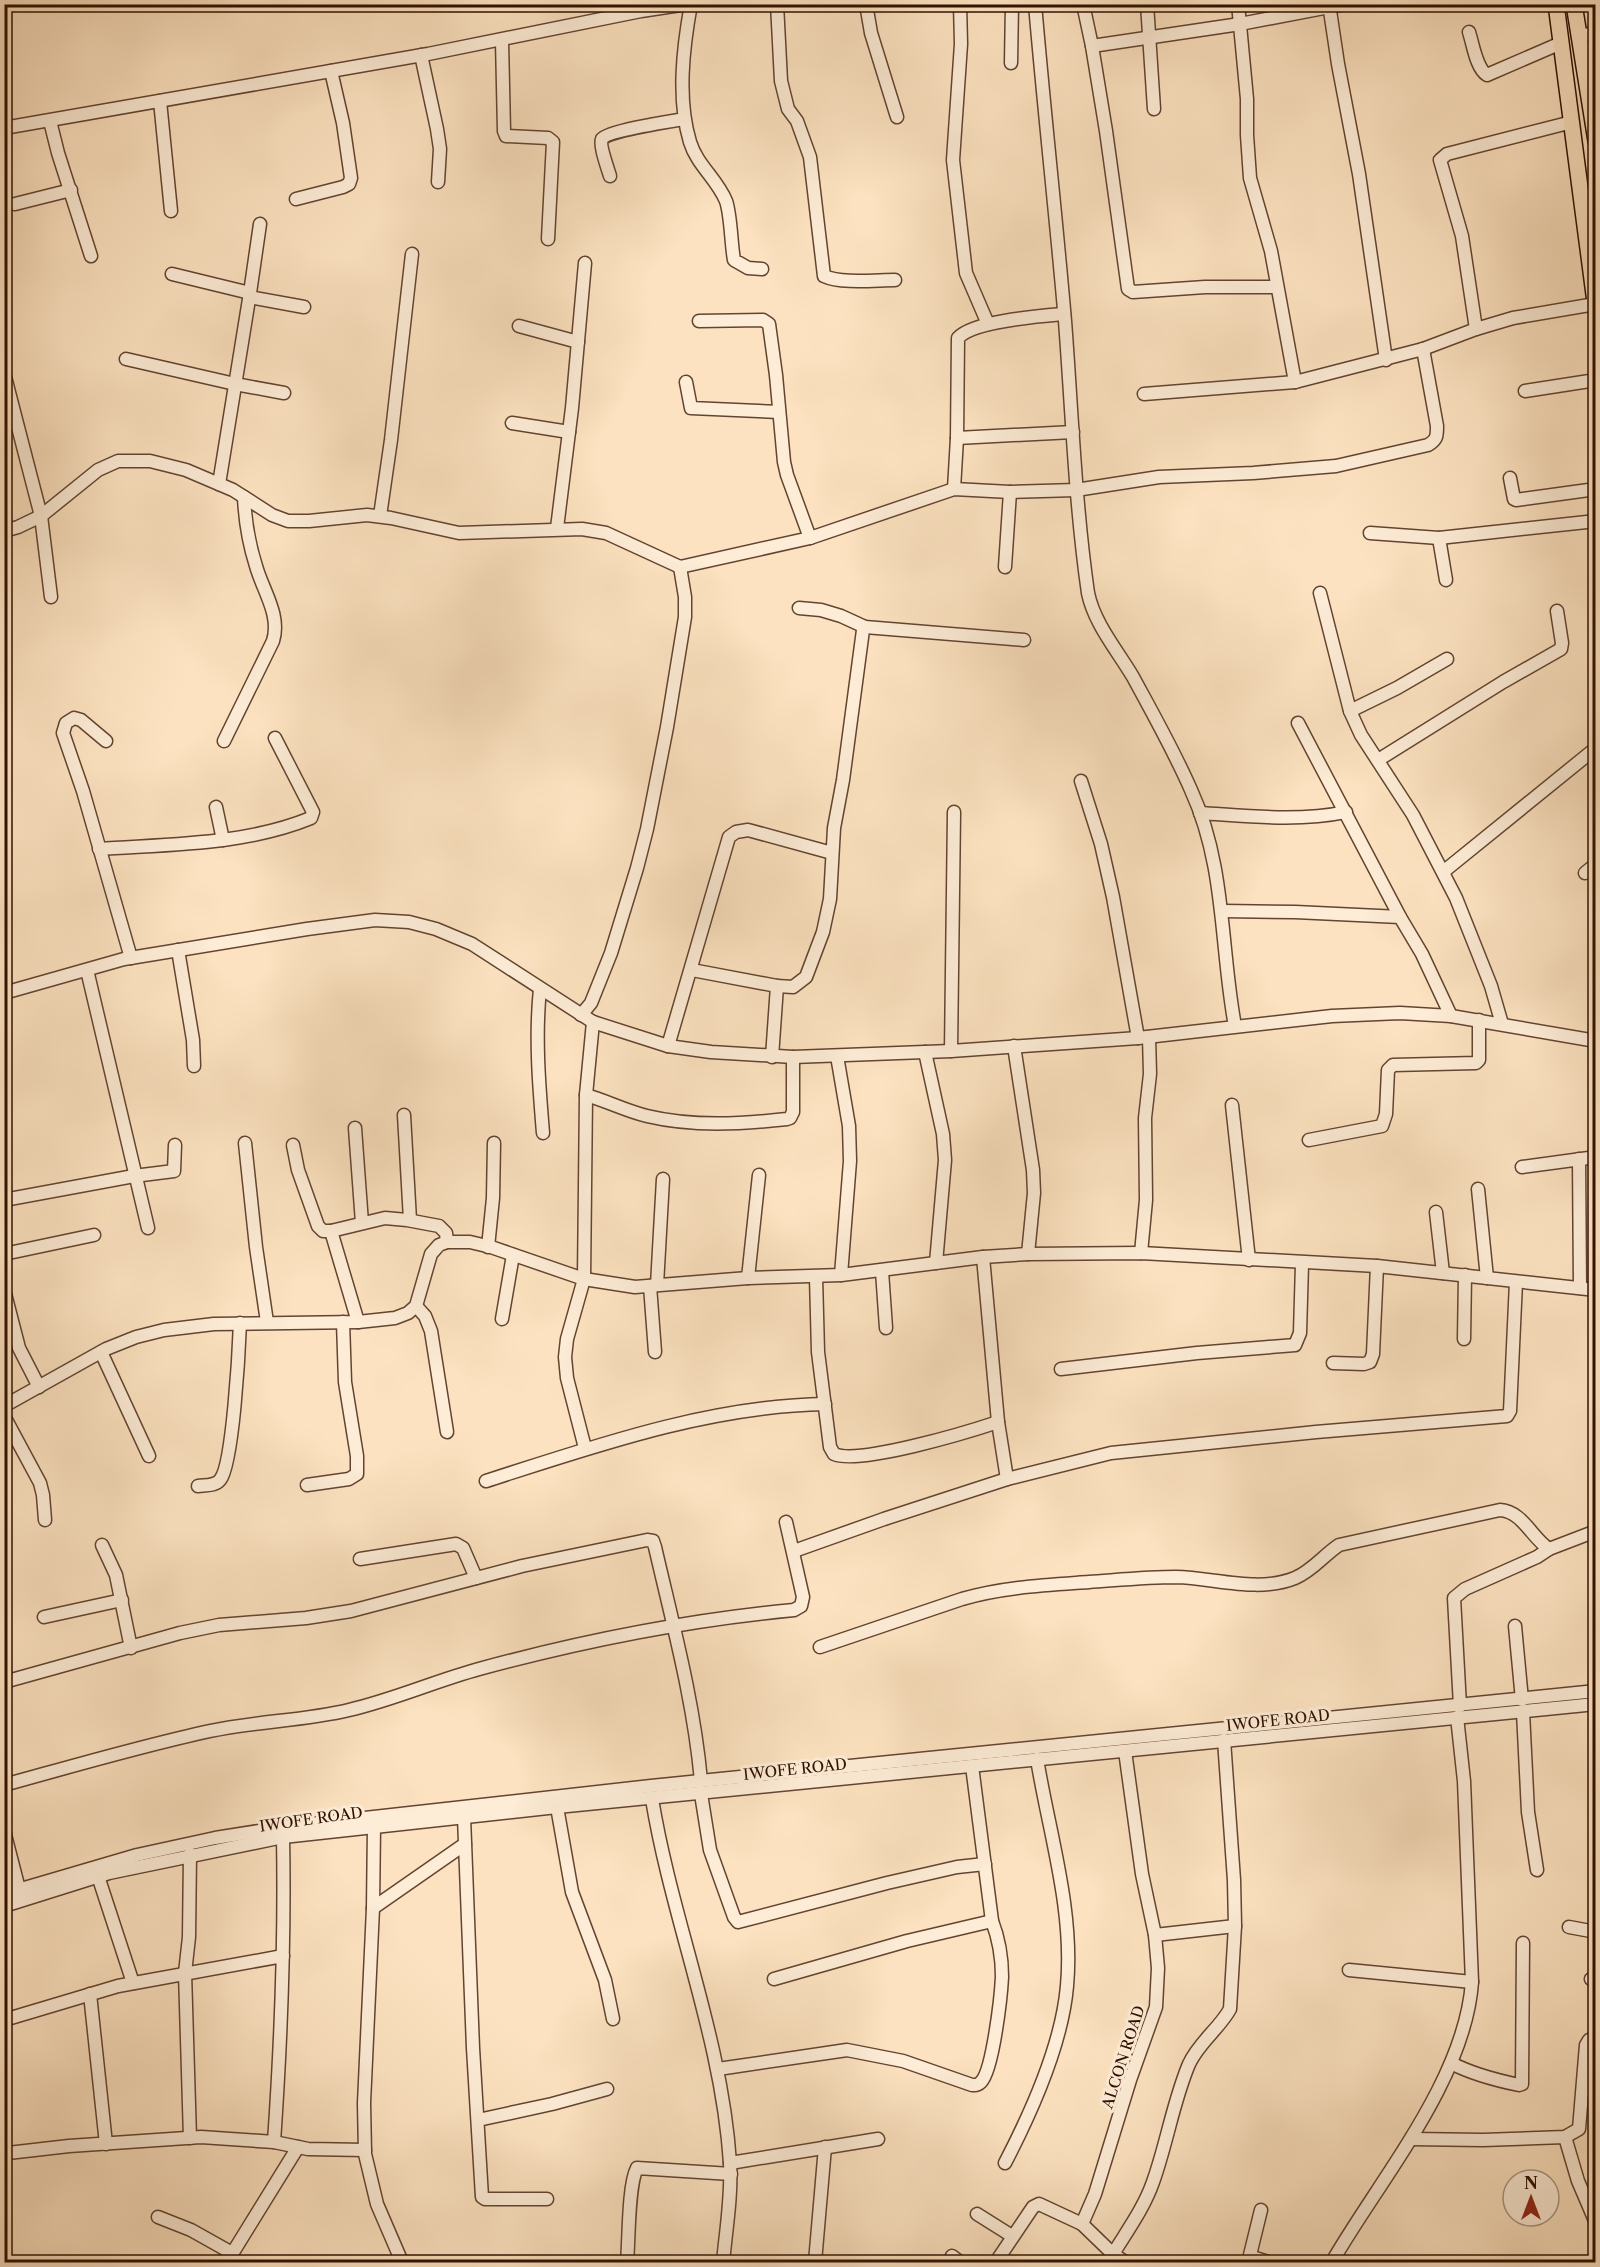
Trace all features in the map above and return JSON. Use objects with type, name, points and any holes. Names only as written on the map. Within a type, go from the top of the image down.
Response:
[{"type":"main road","points":[[1556,4],[1595,307]]},
{"type":"main road","points":[[1574,4],[1596,141]]},
{"type":"street","points":[[4,128],[421,55],[641,11],[689,4],[684,58],[684,119],[690,144],[699,163],[727,203],[734,260],[747,268],[762,269]]},
{"type":"street","points":[[777,4],[780,81],[788,109],[797,121],[810,157],[815,182],[824,276],[845,280],[895,280]]},
{"type":"street","points":[[867,4],[871,33],[897,117]]},
{"type":"street","points":[[960,4],[961,44],[953,160],[966,273],[988,324]]},
{"type":"street","points":[[1011,63],[1012,4]]},
{"type":"street","points":[[1035,4],[1064,314],[1076,490],[1091,607],[1133,677],[1170,746],[1200,813],[1223,911],[1228,983],[1235,1026]]},
{"type":"street","points":[[1083,4],[1092,46],[1128,289],[1133,292],[1205,287],[1277,287]]},
{"type":"street","points":[[1147,4],[1154,109]]},
{"type":"street","points":[[1238,4],[1247,99],[1249,171],[1271,251],[1295,382]]},
{"type":"street","points":[[1092,46],[1240,24],[1345,4]]},
{"type":"street","points":[[1329,6],[1359,174],[1386,360]]},
{"type":"street","points":[[1469,32],[1479,64],[1483,73],[1488,75],[1561,43]]},
{"type":"street","points":[[1579,36],[1596,33]]},
{"type":"street","points":[[501,40],[506,136],[548,138],[553,142],[548,239]]},
{"type":"street","points":[[421,55],[440,149],[438,182]]},
{"type":"street","points":[[296,199],[343,187],[349,183],[351,178],[343,123],[331,71]]},
{"type":"street","points":[[160,101],[171,211]]},
{"type":"street","points":[[610,176],[602,146],[605,136],[684,119]]},
{"type":"street","points":[[50,121],[91,256]]},
{"type":"street","points":[[1476,329],[1462,236],[1440,160],[1447,154],[1572,122]]},
{"type":"street","points":[[15,204],[71,190]]},
{"type":"street","points":[[219,484],[260,224]]},
{"type":"street","points":[[380,516],[393,430],[411,254]]},
{"type":"street","points":[[557,528],[569,432],[585,263]]},
{"type":"street","points":[[172,274],[304,307]]},
{"type":"street","points":[[1144,394],[1295,382],[1386,360],[1513,318],[1595,307]]},
{"type":"street","points":[[954,489],[958,338],[962,333],[988,324],[1064,314]]},
{"type":"street","points":[[699,321],[763,320],[769,324],[780,434],[787,475],[810,538]]},
{"type":"street","points":[[519,326],[578,342]]},
{"type":"street","points":[[4,531],[41,516],[98,470],[118,461],[150,461],[186,470],[219,484],[272,515],[288,521],[367,515],[459,533],[557,528],[582,529],[606,533],[680,567],[810,538],[954,489],[1010,492],[1076,490],[1159,477],[1253,473],[1336,466],[1428,445],[1437,437],[1437,426],[1423,349]]},
{"type":"street","points":[[126,358],[235,384],[284,393]]},
{"type":"street","points":[[4,373],[41,516],[51,597]]},
{"type":"street","points":[[1525,391],[1596,380]]},
{"type":"street","points":[[686,382],[690,408],[779,412]]},
{"type":"street","points":[[512,423],[569,432]]},
{"type":"street","points":[[957,438],[1073,432]]},
{"type":"street","points":[[1510,478],[1516,500],[1596,489]]},
{"type":"street","points":[[1005,567],[1010,492]]},
{"type":"street","points":[[224,741],[273,641],[276,630],[276,620],[255,565],[245,515],[244,497]]},
{"type":"street","points":[[1370,533],[1439,538],[1596,521]]},
{"type":"street","points":[[1439,538],[1446,580]]},
{"type":"street","points":[[581,1015],[591,1002],[611,952],[647,829],[667,728],[685,617],[685,597],[680,567]]},
{"type":"street","points":[[1320,593],[1350,711],[1361,735],[1401,793],[1456,898],[1496,998],[1502,1024]]},
{"type":"street","points":[[799,609],[821,610],[866,627],[1024,640]]},
{"type":"street","points":[[1378,760],[1562,648],[1557,611]]},
{"type":"street","points":[[692,970],[793,987],[806,977],[830,899],[832,853],[863,630],[866,627]]},
{"type":"street","points":[[1350,711],[1448,659]]},
{"type":"street","points":[[106,741],[81,720],[74,718],[66,723],[63,733],[130,958]]},
{"type":"street","points":[[1298,723],[1400,917],[1422,954],[1451,1016]]},
{"type":"street","points":[[99,849],[223,840],[292,825],[311,818],[313,812],[275,738]]},
{"type":"street","points":[[1443,872],[1596,748]]},
{"type":"street","points":[[1081,781],[1101,844],[1150,1074],[1145,1118],[1146,1200],[1141,1253]]},
{"type":"street","points":[[216,807],[223,840]]},
{"type":"street","points":[[951,1051],[954,812]]},
{"type":"street","points":[[1200,813],[1291,819],[1346,812]]},
{"type":"street","points":[[668,1046],[729,837],[736,832],[748,830],[832,853]]},
{"type":"street","points":[[1585,873],[1596,864]]},
{"type":"street","points":[[1223,911],[1400,917]]},
{"type":"street","points":[[4,993],[130,958],[348,922],[375,920],[409,922],[436,929],[472,944],[594,1022],[668,1046],[711,1052],[793,1057],[951,1051],[1144,1038],[1343,1015],[1400,1013],[1479,1020],[1596,1041]]},
{"type":"street","points":[[178,950],[193,1040],[194,1066]]},
{"type":"street","points":[[87,970],[148,1228]]},
{"type":"street","points":[[772,1057],[777,986]]},
{"type":"street","points":[[540,988],[537,1049],[543,1133]]},
{"type":"street","points":[[1309,1140],[1382,1126],[1386,1114],[1388,1070],[1393,1065],[1476,1063],[1479,1060],[1479,1020]]},
{"type":"street","points":[[585,1448],[567,1378],[565,1357],[567,1339],[584,1279],[586,1095],[594,1022]]},
{"type":"street","points":[[1014,1046],[1033,1170],[1034,1193],[1028,1254]]},
{"type":"street","points":[[925,1052],[943,1134],[945,1160],[936,1263]]},
{"type":"street","points":[[837,1056],[849,1126],[850,1161],[841,1275]]},
{"type":"street","points":[[586,1095],[648,1116],[679,1121],[746,1124],[787,1119],[793,1112],[793,1057]]},
{"type":"street","points":[[1232,1105],[1248,1260]]},
{"type":"street","points":[[404,1115],[410,1220]]},
{"type":"street","points":[[355,1128],[362,1223]]},
{"type":"street","points":[[245,1143],[267,1322]]},
{"type":"street","points":[[488,1246],[493,1198],[494,1143]]},
{"type":"street","points":[[4,1200],[174,1171],[175,1145]]},
{"type":"street","points":[[293,1145],[298,1170],[318,1226],[323,1231],[332,1231],[385,1218],[410,1220],[439,1226],[446,1233],[447,1242]]},
{"type":"street","points":[[1522,1167],[1596,1156]]},
{"type":"street","points":[[1579,1159],[1580,1288]]},
{"type":"street","points":[[748,1278],[759,1175]]},
{"type":"street","points":[[655,1352],[654,1286],[663,1179]]},
{"type":"street","points":[[1478,1189],[1487,1278]]},
{"type":"street","points":[[1436,1212],[1443,1273]]},
{"type":"street","points":[[332,1231],[358,1322]]},
{"type":"street","points":[[4,1254],[94,1235]]},
{"type":"street","points":[[4,1406],[101,1352],[136,1337],[164,1330],[214,1324],[358,1322],[396,1318],[408,1313],[416,1306],[431,1254],[439,1245],[447,1242],[470,1242],[488,1246],[584,1279],[611,1285],[654,1286],[748,1278],[816,1277],[882,1271],[983,1257],[1028,1254],[1141,1253],[1302,1264],[1377,1266],[1596,1290]]},
{"type":"street","points":[[502,1319],[513,1255]]},
{"type":"street","points":[[983,1257],[998,1422],[1007,1479]]},
{"type":"street","points":[[1061,1369],[1197,1353],[1295,1345],[1300,1333],[1302,1264]]},
{"type":"street","points":[[1334,1363],[1364,1364],[1370,1362],[1373,1354],[1377,1266]]},
{"type":"street","points":[[882,1271],[886,1328]]},
{"type":"street","points":[[1464,1339],[1465,1275]]},
{"type":"street","points":[[816,1277],[818,1352],[830,1447],[834,1454],[839,1456],[901,1449],[998,1422]]},
{"type":"street","points":[[794,1551],[1007,1479],[1111,1453],[1316,1432],[1508,1416],[1516,1282]]},
{"type":"street","points":[[4,1290],[19,1348],[39,1387]]},
{"type":"street","points":[[416,1306],[425,1316],[431,1331],[447,1432]]},
{"type":"street","points":[[307,1485],[349,1479],[357,1474],[357,1456],[345,1382],[343,1322]]},
{"type":"street","points":[[198,1486],[215,1484],[222,1479],[228,1456],[237,1386],[240,1323]]},
{"type":"street","points":[[101,1352],[148,1455]]},
{"type":"street","points":[[486,1481],[585,1448],[746,1411],[792,1404],[825,1404]]},
{"type":"street","points":[[4,1416],[40,1483],[45,1520]]},
{"type":"street","points":[[820,1647],[962,1599],[1007,1589],[1146,1577],[1179,1577],[1246,1584],[1295,1578],[1313,1567],[1325,1554],[1339,1545],[1500,1510],[1513,1513],[1541,1545],[1549,1550]]},
{"type":"street","points":[[4,1785],[118,1753],[212,1731],[349,1710],[478,1669],[673,1625],[735,1615],[794,1610],[801,1606],[803,1597],[786,1522]]},
{"type":"street","points":[[1332,2262],[1411,2139],[1451,2063],[1470,2003],[1472,1982],[1454,1598],[1465,1589],[1596,1531]]},
{"type":"street","points":[[4,1682],[180,1633],[219,1625],[306,1618],[351,1611],[579,1553],[647,1540],[653,1541],[693,1713],[710,1850],[734,1917],[738,1922],[887,1883],[957,1867],[985,1864]]},
{"type":"street","points":[[360,1559],[456,1544],[463,1548],[476,1578]]},
{"type":"street","points":[[102,1545],[116,1575],[131,1648]]},
{"type":"street","points":[[44,1617],[122,1600]]},
{"type":"street","points":[[1515,1626],[1528,1812],[1537,1870]]},
{"type":"street","name":"IWOFE ROAD","points":[[1522,1706],[1596,1691]]},
{"type":"street","name":"IWOFE ROAD","points":[[4,1894],[117,1861],[217,1844],[557,1807],[652,1799],[701,1788],[1522,1706],[1596,1704]]},
{"type":"street","name":"IWOFE ROAD","points":[[4,1906],[98,1876],[190,1854],[217,1844],[284,1827],[380,1815],[972,1766],[1224,1740],[1459,1712]]},
{"type":"street","points":[[1113,2254],[1152,2183],[1170,2118],[1190,2061],[1199,2046],[1226,2018],[1230,2009],[1235,1926],[1232,1835],[1224,1740]]},
{"type":"street","name":"ALCON ROAD","points":[[1082,2224],[1095,2194],[1130,2080],[1153,2021],[1156,2007],[1158,1968],[1155,1935],[1142,1874],[1125,1750]]},
{"type":"street","points":[[1005,2163],[1030,2112],[1046,2070],[1055,2044],[1067,1988],[1068,1961],[1064,1903],[1037,1759]]},
{"type":"street","points":[[718,2069],[846,2050],[880,2055],[972,2085],[980,2083],[989,2062],[1002,1978],[999,1943],[992,1922],[972,1766]]},
{"type":"street","points":[[652,1799],[670,1882],[718,2069],[730,2169],[723,2262]]},
{"type":"street","points":[[557,1807],[572,1892],[605,1980],[613,2019]]},
{"type":"street","points":[[464,1817],[482,2197],[485,2199],[547,2199]]},
{"type":"street","points":[[374,1826],[374,1908],[364,2103],[365,2150],[377,2204],[402,2262]]},
{"type":"street","points":[[4,1831],[19,1889]]},
{"type":"street","points":[[274,2142],[283,1956],[283,1837]]},
{"type":"street","points":[[374,1908],[465,1844]]},
{"type":"street","points":[[190,1854],[189,1937],[185,1973],[190,2138]]},
{"type":"street","points":[[98,1876],[133,1983]]},
{"type":"street","points":[[774,1979],[907,1941],[992,1922]]},
{"type":"street","points":[[1155,1935],[1235,1926]]},
{"type":"street","points":[[1569,1927],[1596,1932]]},
{"type":"street","points":[[1451,2063],[1467,2071],[1522,2084],[1523,1943]]},
{"type":"street","points":[[4,2020],[133,1983],[283,1956]]},
{"type":"street","points":[[1349,1970],[1472,1982]]},
{"type":"street","points":[[90,1994],[106,2144]]},
{"type":"street","points":[[1411,2139],[1483,2140],[1565,2137],[1579,2129],[1586,2044],[1589,2040],[1596,2039]]},
{"type":"street","points":[[478,2120],[607,2090]]},
{"type":"street","points":[[1565,2137],[1578,2181],[1596,2223]]},
{"type":"street","points":[[4,2148],[8,2153],[190,2138],[274,2142],[337,2151],[365,2150]]},
{"type":"street","points":[[627,2262],[631,2199],[637,2168],[730,2169],[878,2139]]},
{"type":"street","points":[[158,2217],[191,2230],[230,2258],[298,2147]]},
{"type":"street","points":[[815,2262],[825,2148]]},
{"type":"street","points":[[996,2262],[1012,2236],[1036,2205],[1040,2204],[1082,2224],[1113,2254],[1125,2262]]},
{"type":"street","points":[[1261,2210],[1250,2254],[1252,2257],[1268,2262]]},
{"type":"street","points":[[977,2214],[1012,2236]]}]
